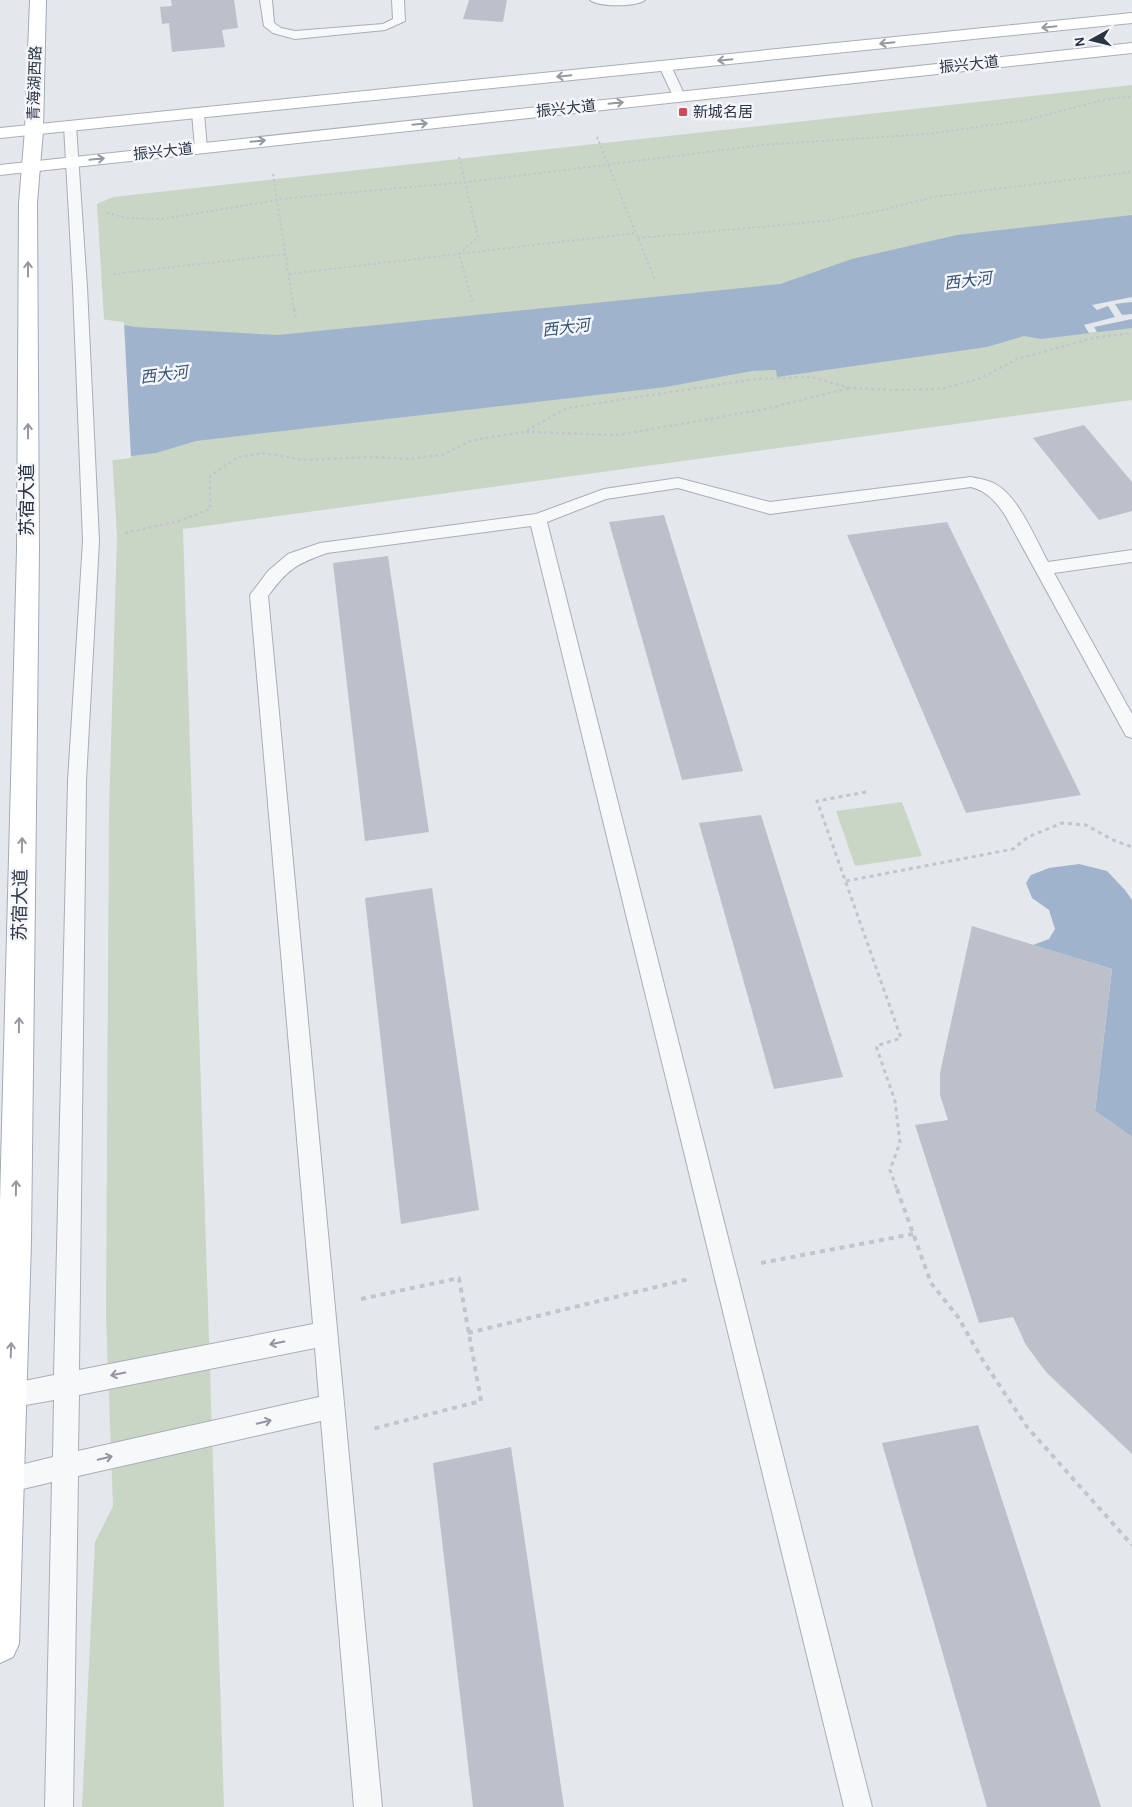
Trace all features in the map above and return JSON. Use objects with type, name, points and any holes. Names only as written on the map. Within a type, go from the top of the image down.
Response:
[{"type":"main road","name":"青海湖西路","points":[[31,166],[38,0]]},
{"type":"main road","name":"振兴大道","points":[[0,133],[1132,18]]},
{"type":"main road","name":"振兴大道","points":[[0,170],[1132,48]]},
{"type":"main road","name":"苏宿大道","points":[[0,1644],[15,1232],[28,550],[28,203],[31,166]]},
{"type":"lane","points":[[266,0],[268,24],[277,31],[295,35],[385,27],[398,21],[398,0]]},
{"type":"lane","points":[[596,0],[621,2],[639,0]]},
{"type":"lane","points":[[665,66],[679,96]]},
{"type":"lane","points":[[198,113],[201,148]]},
{"type":"lane","points":[[58,1807],[77,781],[91,541],[80,287],[70,126]]},
{"type":"lane","points":[[368,1807],[259,595],[274,575],[294,558],[326,547],[538,518],[604,494],[678,483],[770,508],[971,482],[988,486],[1000,495],[1012,512],[1132,731]]},
{"type":"lane","points":[[538,518],[858,1807]]},
{"type":"lane","points":[[1044,569],[1132,556]]},
{"type":"lane","points":[[9,1396],[325,1334]]},
{"type":"lane","points":[[6,1480],[332,1406]]},
{"type":"path","points":[[104,212],[127,218],[162,219],[277,200],[464,182],[762,145],[880,139],[928,134],[1027,120],[1103,100],[1132,96]]},
{"type":"path","points":[[596,136],[655,280]]},
{"type":"path","points":[[458,158],[478,237],[459,254]]},
{"type":"path","points":[[638,238],[825,220],[883,210],[933,197],[977,190],[1132,172]]},
{"type":"path","points":[[273,174],[296,320]]},
{"type":"path","points":[[289,274],[636,233]]},
{"type":"path","points":[[108,274],[286,254]]},
{"type":"path","points":[[459,254],[473,303]]},
{"type":"path","points":[[524,432],[567,408],[756,379],[811,377],[850,388],[893,390],[941,389],[981,378],[1017,359],[1093,338],[1132,334]]},
{"type":"path","points":[[91,541],[179,521],[210,509],[210,476],[238,457],[264,453],[303,460],[372,457],[408,459],[442,455],[473,440],[524,432],[618,435],[766,409],[850,388]]},
{"type":"path","points":[[866,792],[817,801],[901,1038],[876,1046],[895,1101],[900,1143],[890,1170],[931,1283],[958,1317],[1027,1427],[1132,1545]]},
{"type":"path","points":[[846,881],[1013,849],[1028,837],[1062,823],[1086,825],[1113,840],[1132,847]]},
{"type":"path","points":[[468,1334],[725,1270],[913,1234]]},
{"type":"path","points":[[323,1308],[459,1278],[481,1401],[335,1439]]},
{"type":"green space","points":[[1132,85],[1132,400],[183,529],[224,1807],[82,1807],[95,1542],[113,1506],[106,1317],[109,811],[117,536],[97,204],[113,197]]},
{"type":"green space","points":[[902,802],[922,856],[855,866],[836,811]]},
{"type":"water","name":"西大河","points":[[1132,215],[1132,328],[1041,339],[1024,336],[987,347],[777,377],[776,370],[752,371],[666,387],[196,441],[156,453],[0,472],[0,333],[100,321],[135,327],[278,335],[780,284],[852,259],[957,235]]},
{"type":"water","points":[[1079,864],[1107,871],[1132,900],[1132,1137],[1095,1111],[1112,969],[1033,945],[1049,939],[1055,929],[1049,910],[1032,898],[1026,883],[1031,875],[1049,868]]},
{"type":"pier","points":[[1132,297],[1132,302],[1115,304],[1122,315],[1132,314],[1132,319],[1094,327],[1097,332],[1089,333],[1084,325],[1115,317],[1108,306],[1097,310],[1092,305]]},
{"type":"pier","points":[[100,319],[124,322],[131,458],[0,474],[0,331]]},
{"type":"building","points":[[171,0],[234,0],[238,28],[222,30],[225,47],[172,52],[169,23],[162,24],[160,7],[172,6]]},
{"type":"building","points":[[469,0],[507,0],[503,22],[463,19]]},
{"type":"building","points":[[1084,425],[1132,482],[1132,511],[1099,520],[1033,438]]},
{"type":"building","points":[[664,515],[743,771],[682,780],[609,522]]},
{"type":"building","points":[[947,522],[1081,795],[966,813],[847,535]]},
{"type":"building","points":[[388,556],[429,832],[365,841],[333,563]]},
{"type":"building","points":[[761,815],[843,1077],[774,1089],[699,823]]},
{"type":"building","points":[[432,888],[479,1210],[401,1224],[365,898]]},
{"type":"building","points":[[972,926],[1112,969],[1095,1111],[1132,1137],[1132,1454],[1046,1372],[1026,1345],[1013,1317],[979,1323],[915,1125],[948,1120],[940,1095],[940,1073]]},
{"type":"building","points":[[978,1425],[1101,1807],[987,1807],[882,1443]]},
{"type":"building","points":[[511,1447],[564,1807],[473,1807],[433,1463]]},
{"type":"place","name":"新城名居","points":[[683,112]]}]
